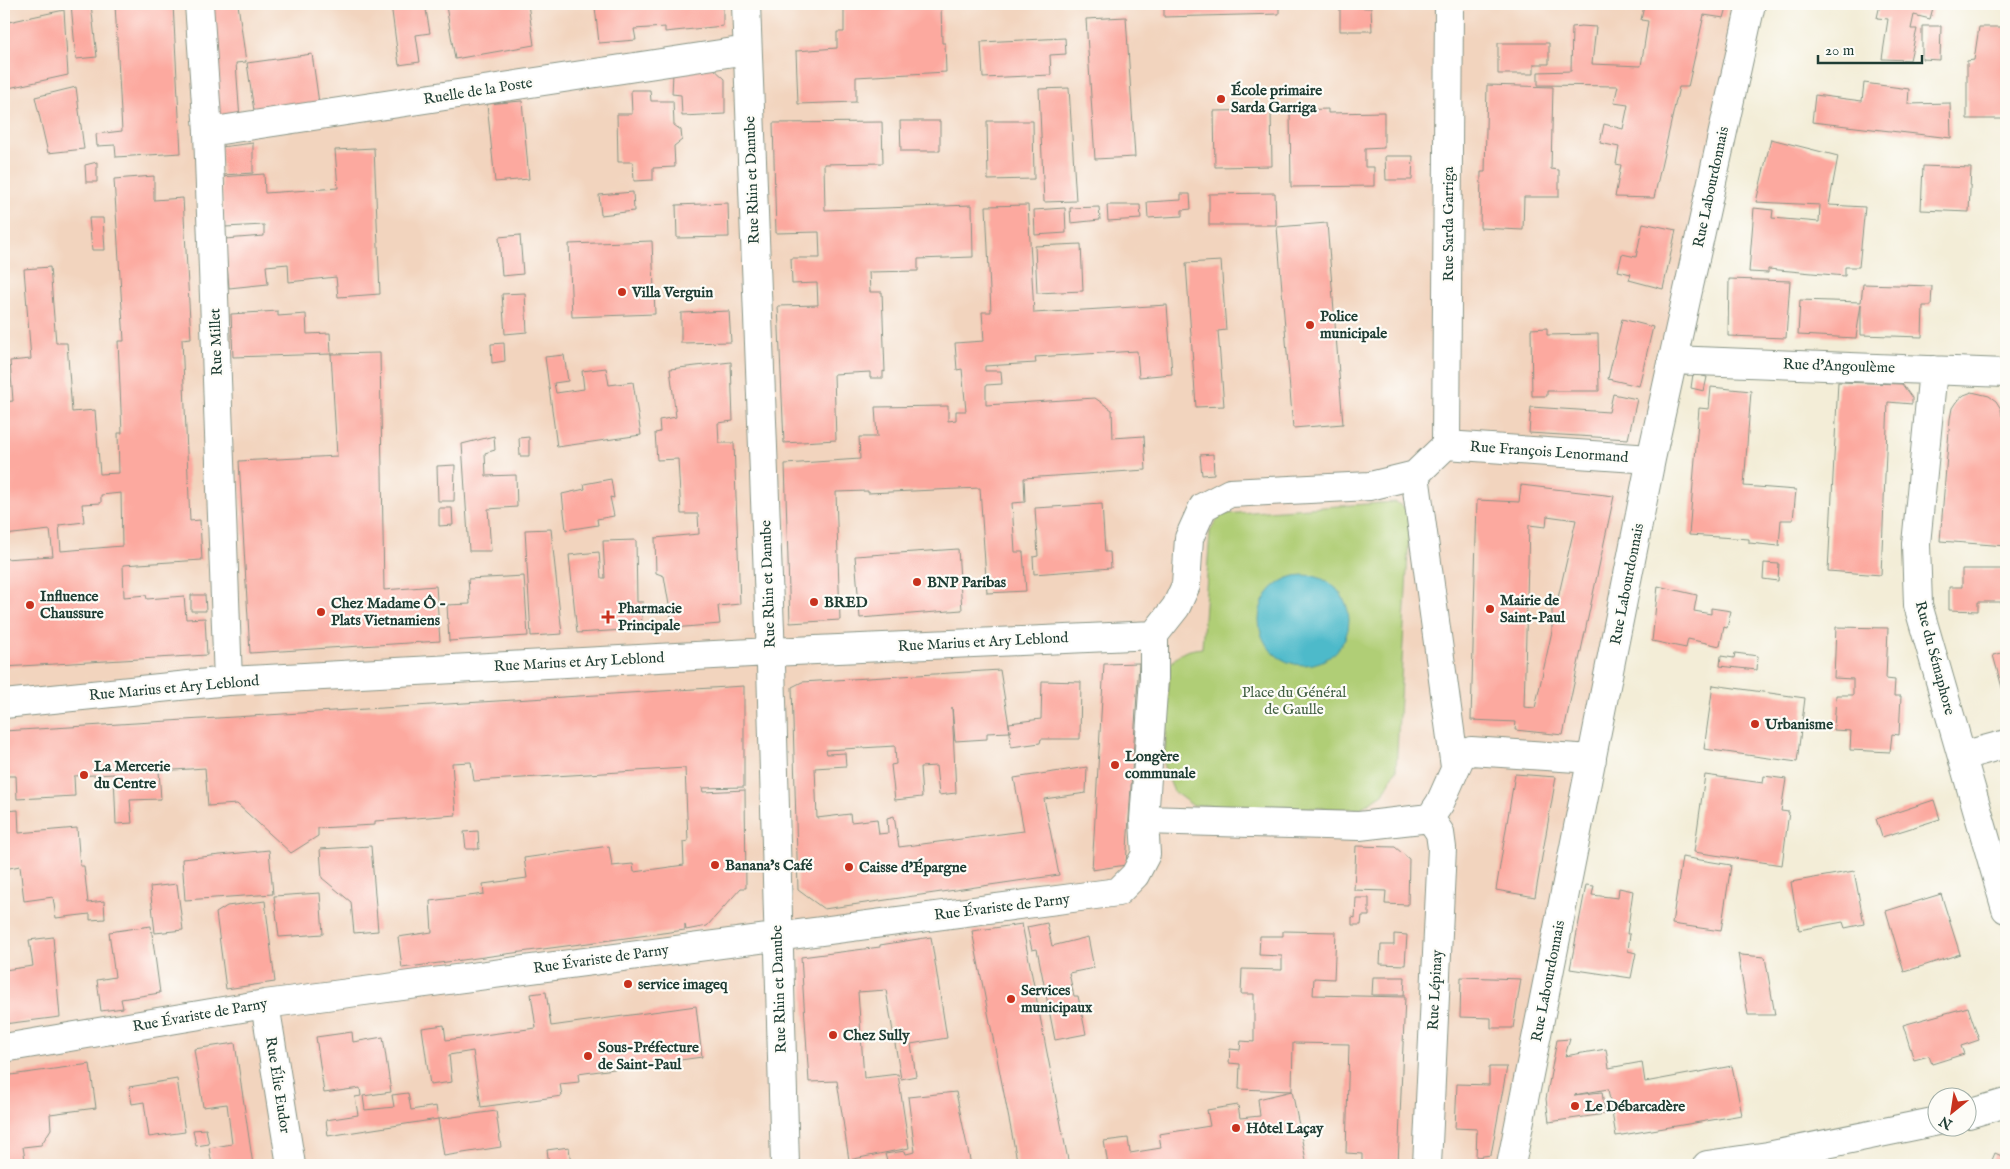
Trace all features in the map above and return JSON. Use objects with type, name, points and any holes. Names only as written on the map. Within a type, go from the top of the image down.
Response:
[{"type":"street","name":"Rue Millet","points":[[199,4],[208,132],[228,682]]},
{"type":"street","name":"Rue Rhin et Danube","points":[[746,4],[771,652],[777,936],[785,1165]]},
{"type":"street","name":"Rue Sarda Garriga","points":[[1446,445],[1450,4]]},
{"type":"street","name":"Rue Labourdonnais","points":[[1511,1165],[1651,459],[1751,4]]},
{"type":"street","name":"Ruelle de la Poste","points":[[208,132],[747,50]]},
{"type":"street","name":"Rue d'Angoulème","points":[[1672,360],[2006,373]]},
{"type":"street","name":"Rue du Sémaphore","points":[[1933,370],[1916,544],[1918,605],[2006,909]]},
{"type":"street","name":"Rue François Lenormand","points":[[1446,445],[1651,459]]},
{"type":"street","points":[[1446,445],[1415,475],[1370,486],[1230,493],[1203,507],[1189,538],[1186,585],[1176,607],[1154,635],[1154,678],[1144,820],[1359,826],[1430,818],[1440,804],[1461,756],[1471,751],[1592,759]]},
{"type":"street","points":[[1415,475],[1455,767]]},
{"type":"street","name":"Rue Marius et Ary Leblond","points":[[4,704],[228,682],[771,652],[1154,635]]},
{"type":"street","points":[[1962,756],[2006,744]]},
{"type":"street","name":"Rue Lépinay","points":[[1427,1165],[1442,848],[1440,832],[1430,818]]},
{"type":"street","name":"Rue Évariste de Parny","points":[[4,1048],[265,1004],[1118,892],[1135,875],[1146,854],[1144,820]]},
{"type":"street","name":"Rue Élie Eudor","points":[[265,1004],[291,1165]]},
{"type":"street","points":[[1978,1111],[2006,1104]]},
{"type":"street","points":[[1707,1165],[1768,1156],[1928,1123]]},
{"type":"shaded area","points":[[4,4],[1751,4],[1511,1165],[4,1165]],"holes":[[[1410,516],[1396,770],[1383,794],[1359,809],[1192,805],[1174,792],[1164,767],[1186,650],[1202,649]]]},
{"type":"green space","name":"Place du Général de Gaulle","points":[[1395,502],[1404,507],[1410,516],[1396,770],[1383,794],[1359,809],[1192,805],[1174,792],[1164,767],[1170,665],[1183,652],[1202,648],[1210,531],[1216,521],[1224,514]]},
{"type":"water","points":[[1304,575],[1321,578],[1336,588],[1346,603],[1349,620],[1346,637],[1336,652],[1321,662],[1304,665],[1287,662],[1272,652],[1262,637],[1259,620],[1262,603],[1272,588],[1287,578]]},
{"type":"building","points":[[71,4],[91,4],[97,57],[76,59]]},
{"type":"building","points":[[115,4],[173,4],[181,153],[116,157],[115,145],[97,146],[96,134],[122,131]]},
{"type":"building","points":[[210,4],[238,4],[246,62],[236,63],[240,120],[218,122]]},
{"type":"building","points":[[391,4],[425,4],[430,33],[416,35],[420,62],[399,65]]},
{"type":"building","points":[[458,4],[528,4],[534,45],[455,59],[446,6]]},
{"type":"building","points":[[629,4],[723,4],[723,26],[665,32],[665,27],[634,29],[636,40],[599,43],[595,7]]},
{"type":"building","points":[[844,4],[941,4],[942,43],[945,43],[946,72],[856,77],[856,102],[798,104],[796,51],[837,48],[837,32],[844,32]]},
{"type":"building","points":[[1164,4],[1279,4],[1279,14],[1164,17]]},
{"type":"building","points":[[1663,4],[1728,4],[1724,18],[1704,15],[1688,87],[1679,87],[1654,198],[1615,197],[1621,165],[1616,164],[1619,147],[1600,143],[1604,124],[1623,129],[1628,105],[1614,103],[1618,86],[1538,85],[1538,72],[1571,71],[1572,27],[1581,26],[1596,27],[1592,64],[1641,66],[1648,21],[1641,20],[1644,6],[1670,6]]},
{"type":"building","points":[[1880,4],[1934,4],[1930,19],[1914,15],[1911,29],[1917,29],[1910,60],[1882,59],[1888,19],[1877,18]]},
{"type":"building","points":[[1340,7],[1371,8],[1372,31],[1340,31]]},
{"type":"building","points":[[64,10],[68,75],[4,89],[4,23]]},
{"type":"building","points":[[1126,17],[1135,157],[1095,159],[1086,19]]},
{"type":"building","points":[[1922,26],[1941,26],[1940,60],[1922,59]]},
{"type":"building","points":[[1979,27],[2006,27],[2006,119],[1967,119],[1967,61],[1974,60]]},
{"type":"building","points":[[1065,38],[1066,54],[1050,55],[1051,75],[983,78],[981,42]]},
{"type":"building","points":[[1498,43],[1549,43],[1549,64],[1534,64],[1534,74],[1498,74]]},
{"type":"building","points":[[312,54],[319,103],[254,111],[247,63]]},
{"type":"building","points":[[712,67],[725,79],[725,114],[682,116],[681,95],[672,94],[673,73]]},
{"type":"building","points":[[1864,83],[1909,89],[1908,104],[1950,103],[1951,138],[1812,122],[1815,95],[1862,101]]},
{"type":"building","points":[[1487,85],[1553,87],[1551,169],[1559,170],[1559,197],[1524,197],[1523,230],[1480,228],[1481,172],[1485,172]]},
{"type":"building","points":[[76,87],[84,149],[48,153],[35,97]]},
{"type":"building","points":[[1069,88],[1076,201],[1044,202],[1039,89]]},
{"type":"building","points":[[631,90],[650,90],[651,101],[673,101],[674,125],[681,130],[682,140],[674,146],[675,167],[653,168],[653,180],[634,181],[633,162],[618,162],[617,114],[632,114]]},
{"type":"building","points":[[522,101],[529,179],[495,182],[487,104]]},
{"type":"building","points":[[1328,109],[1328,113],[1384,112],[1384,148],[1365,149],[1365,167],[1374,167],[1374,186],[1291,187],[1290,113],[1297,113],[1297,110]]},
{"type":"building","points":[[1271,110],[1272,166],[1215,167],[1214,111]]},
{"type":"building","points":[[900,121],[940,121],[940,151],[901,151]]},
{"type":"building","points":[[987,121],[1033,121],[1034,179],[988,180]]},
{"type":"building","points":[[882,122],[883,163],[824,164],[825,210],[972,205],[973,257],[918,259],[918,271],[869,272],[870,292],[882,292],[885,372],[883,371],[883,378],[870,378],[870,372],[834,374],[836,440],[784,443],[778,306],[818,305],[817,283],[792,284],[791,258],[820,258],[819,232],[776,233],[773,123]]},
{"type":"building","points":[[1771,139],[1838,156],[1829,205],[1865,207],[1859,267],[1845,267],[1845,276],[1768,269],[1768,273],[1749,272],[1754,208],[1773,210],[1772,218],[1819,222],[1820,205],[1756,202]]},
{"type":"building","points":[[253,143],[253,173],[223,175],[221,147]]},
{"type":"building","points":[[374,148],[380,294],[338,297],[336,277],[289,282],[288,264],[266,266],[268,284],[229,288],[225,239],[264,236],[264,225],[225,227],[221,177],[264,174],[265,193],[338,188],[335,150]]},
{"type":"building","points":[[1385,156],[1413,156],[1412,180],[1386,180]]},
{"type":"building","points":[[97,162],[97,182],[86,182],[85,165]]},
{"type":"building","points":[[1923,166],[1971,168],[1969,212],[1921,210]]},
{"type":"building","points":[[154,176],[154,200],[183,198],[191,338],[182,339],[190,521],[200,520],[202,560],[123,565],[124,597],[146,595],[147,599],[184,596],[186,619],[205,618],[207,655],[4,667],[4,559],[53,556],[50,530],[4,535],[4,402],[13,401],[10,361],[31,359],[24,269],[50,267],[56,343],[67,343],[72,412],[95,410],[100,474],[119,473],[118,433],[122,433],[118,341],[124,341],[114,179]],"holes":[[[121,493],[122,546],[61,551],[59,525],[84,522],[82,504],[101,503],[101,495]]]},
{"type":"building","points":[[633,192],[634,211],[601,215],[599,195]]},
{"type":"building","points":[[1275,193],[1276,225],[1209,225],[1209,194]]},
{"type":"building","points":[[1181,194],[1190,194],[1191,209],[1182,210],[1182,216],[1148,218],[1147,202],[1181,200]]},
{"type":"building","points":[[728,203],[729,237],[677,238],[676,205]]},
{"type":"building","points":[[1028,205],[1034,313],[1167,305],[1172,374],[1139,377],[1137,351],[1035,357],[1036,363],[985,366],[985,371],[1001,371],[1002,384],[986,385],[986,405],[1095,398],[1112,410],[1113,438],[1144,436],[1146,470],[1024,478],[1025,502],[1012,503],[1015,552],[1023,552],[1026,591],[987,593],[980,488],[868,493],[868,491],[836,492],[840,620],[790,623],[785,464],[860,459],[859,437],[877,437],[875,407],[948,406],[948,421],[956,420],[956,411],[966,411],[962,369],[957,370],[955,343],[984,341],[982,312],[991,312],[986,206]]},
{"type":"building","points":[[1107,205],[1140,205],[1141,219],[1108,221]]},
{"type":"building","points":[[1099,207],[1100,220],[1071,223],[1070,208]]},
{"type":"building","points":[[1065,208],[1066,233],[1035,235],[1034,210]]},
{"type":"building","points":[[89,218],[103,218],[105,250],[92,250]]},
{"type":"building","name":"Police municipale","points":[[1327,223],[1343,424],[1293,428],[1277,227]]},
{"type":"building","points":[[1643,223],[1676,230],[1663,289],[1629,280],[1631,274],[1618,271],[1622,254],[1636,257]]},
{"type":"building","points":[[520,235],[523,274],[502,276],[499,237]]},
{"type":"building","name":"Villa Verguin","points":[[652,241],[655,314],[572,317],[569,244]]},
{"type":"building","points":[[1081,244],[1083,291],[1037,293],[1035,246]]},
{"type":"building","points":[[1221,261],[1226,330],[1218,331],[1224,406],[1196,407],[1186,263]]},
{"type":"building","points":[[1729,279],[1790,281],[1786,338],[1728,336]]},
{"type":"building","points":[[1863,284],[1932,286],[1931,306],[1923,306],[1922,337],[1861,335],[1861,304],[1856,338],[1798,335],[1800,300],[1861,302]]},
{"type":"building","points":[[525,293],[527,332],[505,334],[502,294]]},
{"type":"building","points":[[278,311],[278,316],[306,314],[307,334],[330,333],[331,354],[233,357],[231,314]]},
{"type":"building","points":[[729,311],[731,342],[681,343],[681,313]]},
{"type":"building","points":[[1622,319],[1653,327],[1639,386],[1608,379]]},
{"type":"building","points":[[1547,328],[1547,335],[1598,334],[1599,391],[1547,391],[1547,396],[1532,396],[1531,329]]},
{"type":"building","points":[[504,343],[505,361],[492,363],[491,344]]},
{"type":"building","points":[[380,353],[384,590],[436,586],[440,641],[250,653],[239,461],[337,456],[331,354]]},
{"type":"building","points":[[564,355],[568,381],[554,383],[556,393],[584,389],[582,371],[606,368],[609,385],[633,382],[641,435],[557,447],[545,357]]},
{"type":"building","points":[[731,362],[733,421],[718,423],[719,443],[734,443],[740,604],[718,606],[720,624],[673,628],[664,576],[656,573],[655,538],[699,534],[698,514],[681,514],[678,459],[657,460],[655,433],[660,432],[659,420],[676,417],[670,369]]},
{"type":"building","points":[[1693,374],[1707,377],[1704,391],[1691,388]]},
{"type":"building","points":[[1838,382],[1902,384],[1912,398],[1912,404],[1888,402],[1881,575],[1828,571]]},
{"type":"building","points":[[1711,387],[1751,391],[1744,486],[1796,490],[1793,520],[1781,520],[1779,546],[1749,543],[1749,539],[1689,535],[1699,408],[1709,409]]},
{"type":"building","points":[[1972,392],[1989,396],[1996,401],[2001,409],[2002,416],[2006,415],[2006,546],[1940,541],[1952,408],[1964,395]]},
{"type":"building","points":[[1613,394],[1637,399],[1628,439],[1529,433],[1531,407],[1609,412]]},
{"type":"building","points":[[494,436],[495,450],[485,453],[486,476],[516,475],[517,507],[488,509],[491,551],[469,551],[462,444]]},
{"type":"building","points":[[529,437],[529,456],[520,456],[519,438]]},
{"type":"building","points":[[1213,454],[1214,474],[1202,475],[1200,455]]},
{"type":"building","points":[[455,465],[454,501],[438,501],[437,466]]},
{"type":"building","points":[[611,479],[614,498],[610,497],[614,516],[597,519],[598,525],[566,530],[562,494],[585,489],[584,484]]},
{"type":"building","points":[[1521,485],[1614,496],[1563,735],[1515,730],[1516,722],[1471,720],[1477,500],[1519,502]],"holes":[[[1547,516],[1576,520],[1558,598],[1552,598],[1552,631],[1535,708],[1524,707],[1529,525],[1546,527]]]},
{"type":"building","points":[[1102,504],[1105,552],[1110,552],[1111,568],[1034,574],[1033,557],[1038,556],[1035,508]]},
{"type":"building","points":[[439,508],[452,508],[453,525],[439,526]]},
{"type":"building","points":[[551,529],[562,634],[531,636],[525,530]]},
{"type":"building","points":[[636,540],[637,602],[643,602],[641,629],[577,633],[569,555],[599,552],[601,578],[605,578],[603,541]]},
{"type":"building","name":"BNP Paribas","points":[[958,549],[962,610],[860,618],[855,556]]},
{"type":"building","points":[[1764,563],[1779,564],[1778,581],[1763,579]]},
{"type":"building","points":[[1962,569],[2006,569],[2006,602],[1978,602],[1978,611],[1949,610],[1949,587],[1962,587]]},
{"type":"building","points":[[524,576],[528,636],[449,641],[447,605],[470,604],[468,579]]},
{"type":"building","points":[[1658,586],[1697,595],[1694,611],[1711,614],[1711,608],[1731,611],[1727,628],[1724,627],[1720,646],[1688,639],[1686,648],[1652,641]]},
{"type":"building","points":[[191,595],[205,595],[206,611],[191,611]]},
{"type":"building","points":[[1836,627],[1888,628],[1886,679],[1895,680],[1894,696],[1901,696],[1899,735],[1892,734],[1890,752],[1850,750],[1851,731],[1834,730],[1836,695],[1853,695],[1853,679],[1834,678]]},
{"type":"building","points":[[2006,652],[2006,702],[1993,655]]},
{"type":"building","points":[[1735,653],[1758,656],[1757,670],[1720,666],[1721,656],[1734,658]]},
{"type":"building","name":"Longère communale","points":[[1139,663],[1126,865],[1092,870],[1104,664]]},
{"type":"building","points":[[1000,670],[1010,732],[987,733],[987,739],[955,741],[952,707],[956,793],[939,795],[936,766],[920,767],[922,797],[895,800],[891,765],[896,764],[895,746],[826,750],[827,754],[845,753],[846,766],[815,768],[817,818],[850,814],[851,822],[877,819],[879,834],[888,833],[887,818],[894,816],[899,847],[1024,831],[1014,778],[1087,767],[1086,793],[1044,799],[1059,875],[824,909],[798,890],[792,687],[802,682]]},
{"type":"building","points":[[1042,681],[1081,682],[1080,739],[1041,739],[1040,743],[1011,747],[1009,723],[1041,719]]},
{"type":"building","name":"Urbanisme","points":[[1713,685],[1805,698],[1797,762],[1704,749]]},
{"type":"building","points":[[744,686],[744,787],[702,788],[703,792],[745,790],[746,888],[741,888],[707,926],[686,930],[685,924],[685,930],[402,968],[398,937],[432,932],[430,901],[484,894],[483,884],[527,878],[524,858],[609,846],[612,866],[633,864],[634,872],[684,865],[683,842],[688,841],[685,768],[474,781],[471,762],[452,763],[456,815],[375,821],[375,825],[318,828],[318,836],[291,853],[237,804],[208,806],[205,768],[159,771],[161,799],[130,800],[132,823],[116,824],[114,774],[74,776],[75,796],[17,799],[16,776],[4,776],[4,731]]},
{"type":"building","points":[[1515,774],[1556,777],[1535,897],[1496,890]]},
{"type":"building","points":[[1705,775],[1763,783],[1764,776],[1786,779],[1781,811],[1789,812],[1782,865],[1694,852]]},
{"type":"building","points":[[1934,800],[1940,819],[1882,837],[1876,819]]},
{"type":"building","points":[[18,810],[19,833],[77,828],[80,866],[84,866],[88,903],[104,901],[105,919],[90,920],[90,914],[56,918],[53,897],[24,901],[20,866],[4,869],[4,811]]},
{"type":"building","points":[[478,831],[479,849],[466,849],[464,832]]},
{"type":"building","points":[[371,846],[378,931],[354,933],[351,902],[322,878],[320,849]]},
{"type":"building","points":[[1356,846],[1395,847],[1409,859],[1408,905],[1385,904],[1386,891],[1354,890]]},
{"type":"building","points":[[269,850],[273,894],[185,900],[182,859]]},
{"type":"building","points":[[1682,857],[1731,865],[1721,931],[1672,924]]},
{"type":"building","points":[[1854,871],[1864,924],[1845,928],[1843,922],[1799,930],[1791,882]]},
{"type":"building","points":[[177,884],[183,930],[155,933],[150,887]]},
{"type":"building","points":[[1586,885],[1594,886],[1592,895],[1618,898],[1619,888],[1633,891],[1627,934],[1630,934],[1628,951],[1636,953],[1631,978],[1570,969]]},
{"type":"building","points":[[320,893],[323,934],[279,937],[274,896]]},
{"type":"building","points":[[1941,894],[1960,954],[1904,972],[1886,911]]},
{"type":"building","points":[[1356,898],[1369,898],[1369,916],[1362,916],[1361,925],[1352,925],[1352,917],[1355,918]]},
{"type":"building","points":[[265,901],[275,982],[226,989],[216,913],[227,906]]},
{"type":"building","points":[[1047,923],[1052,946],[1088,937],[1094,968],[1069,973],[1074,996],[1078,996],[1086,1034],[1055,1040],[1037,949],[1032,950],[1027,927]]},
{"type":"building","name":"Services municipaux","points":[[1022,924],[1069,1165],[1018,1165],[972,931]]},
{"type":"building","points":[[151,926],[160,993],[121,999],[123,1008],[101,1011],[97,980],[115,977],[109,932]]},
{"type":"building","points":[[1283,931],[1336,932],[1334,979],[1314,978],[1313,995],[1405,997],[1398,1165],[1362,1165],[1362,1154],[1346,1153],[1349,1044],[1293,1043],[1292,1091],[1239,1089],[1240,1064],[1229,1063],[1230,1049],[1240,1050],[1241,1041],[1254,1042],[1254,994],[1241,994],[1242,969],[1282,970],[1282,956],[1259,955],[1260,936],[1283,936]]},
{"type":"building","points":[[1394,934],[1407,935],[1405,965],[1380,964],[1381,945],[1394,945]]},
{"type":"building","points":[[53,937],[60,1017],[4,1024],[4,970],[33,966],[29,940]]},
{"type":"building","points":[[931,937],[947,1038],[911,1044],[916,1076],[901,1079],[886,990],[858,992],[864,1078],[898,1074],[909,1148],[849,1160],[837,1081],[809,1082],[801,957],[880,947],[880,945]]},
{"type":"building","points":[[1738,953],[1741,955],[1765,957],[1775,1015],[1748,1015]]},
{"type":"building","points":[[1373,977],[1405,977],[1404,995],[1372,995]]},
{"type":"building","points":[[1461,977],[1521,979],[1513,1028],[1491,1028],[1491,1018],[1460,1017]]},
{"type":"building","name":"Sous-Préfecture de Saint-Paul","points":[[546,992],[551,1026],[696,1006],[702,1057],[578,1074],[579,1082],[560,1084],[562,1096],[481,1107],[473,1051],[449,1055],[452,1082],[430,1085],[422,1028],[444,1025],[446,1040],[536,1028],[531,994]]},
{"type":"building","points":[[1968,1007],[1979,1040],[1961,1046],[1964,1054],[1932,1064],[1929,1056],[1914,1060],[1903,1025]]},
{"type":"building","points":[[352,1032],[353,1042],[383,1037],[391,1092],[363,1096],[365,1110],[394,1107],[392,1095],[408,1093],[411,1110],[436,1106],[438,1119],[328,1136],[326,1120],[358,1115],[355,1097],[361,1096],[360,1088],[324,1093],[316,1037]]},
{"type":"building","points":[[1570,1039],[1565,1056],[1606,1049],[1609,1068],[1642,1062],[1645,1082],[1732,1066],[1742,1115],[1616,1136],[1608,1089],[1574,1095],[1602,1092],[1605,1114],[1549,1122],[1546,1099],[1557,1040]]},
{"type":"building","points":[[235,1043],[253,1165],[212,1165],[209,1148],[232,1144],[227,1104],[203,1107],[194,1049]]},
{"type":"building","points":[[90,1064],[96,1108],[50,1114],[51,1129],[41,1145],[23,1147],[26,1165],[4,1165],[4,1076]]},
{"type":"building","points":[[1489,1067],[1507,1067],[1491,1155],[1476,1157],[1477,1129],[1455,1128],[1457,1084],[1489,1085]]},
{"type":"building","points":[[177,1079],[185,1132],[149,1137],[144,1102],[132,1104],[129,1087]]},
{"type":"building","points":[[1292,1091],[1307,1165],[1108,1165],[1104,1141],[1128,1138],[1130,1153],[1161,1148],[1159,1134],[1210,1126],[1207,1110],[1238,1105],[1240,1118],[1260,1116],[1258,1099]]},
{"type":"building","points":[[956,1092],[971,1165],[888,1165],[885,1154],[905,1151],[906,1154],[915,1152],[908,1097]]},
{"type":"building","points":[[496,1111],[501,1147],[444,1156],[438,1119]]},
{"type":"building","points":[[206,1129],[209,1144],[196,1146],[193,1130]]},
{"type":"building","points":[[569,1147],[571,1165],[549,1165],[547,1150]]},
{"type":"building","points":[[1995,1153],[2006,1158],[2006,1165],[1990,1165]]},
{"type":"place","name":"École primaire Sarda Garriga","points":[[1221,99]]},
{"type":"place","name":"Villa Verguin","points":[[622,292]]},
{"type":"place","name":"Police municipale","points":[[1310,325]]},
{"type":"place","name":"BNP Paribas","points":[[917,582]]},
{"type":"place","name":"BRED","points":[[814,602]]},
{"type":"place","name":"Influence Chaussure","points":[[30,605]]},
{"type":"place","name":"Mairie de Saint-Paul","points":[[1490,609]]},
{"type":"place","name":"Chez Madame Ô - Plats Vietnamiens","points":[[321,612]]},
{"type":"place","name":"Pharmacie Principale","points":[[608,617]]},
{"type":"place","name":"Urbanisme","points":[[1755,724]]},
{"type":"place","name":"Longère communale","points":[[1115,765]]},
{"type":"place","name":"La Mercerie du Centre","points":[[84,775]]},
{"type":"place","name":"Banana's Café","points":[[715,865]]},
{"type":"place","name":"Caisse d'Épargne","points":[[849,867]]},
{"type":"place","name":"service imageq","points":[[628,984]]},
{"type":"place","name":"Services municipaux","points":[[1011,999]]},
{"type":"place","name":"Chez Sully","points":[[833,1035]]},
{"type":"place","name":"Sous-Préfecture de Saint-Paul","points":[[588,1056]]},
{"type":"place","name":"Le Débarcadère","points":[[1575,1106]]},
{"type":"place","name":"Hôtel Laçay","points":[[1236,1128]]}]
